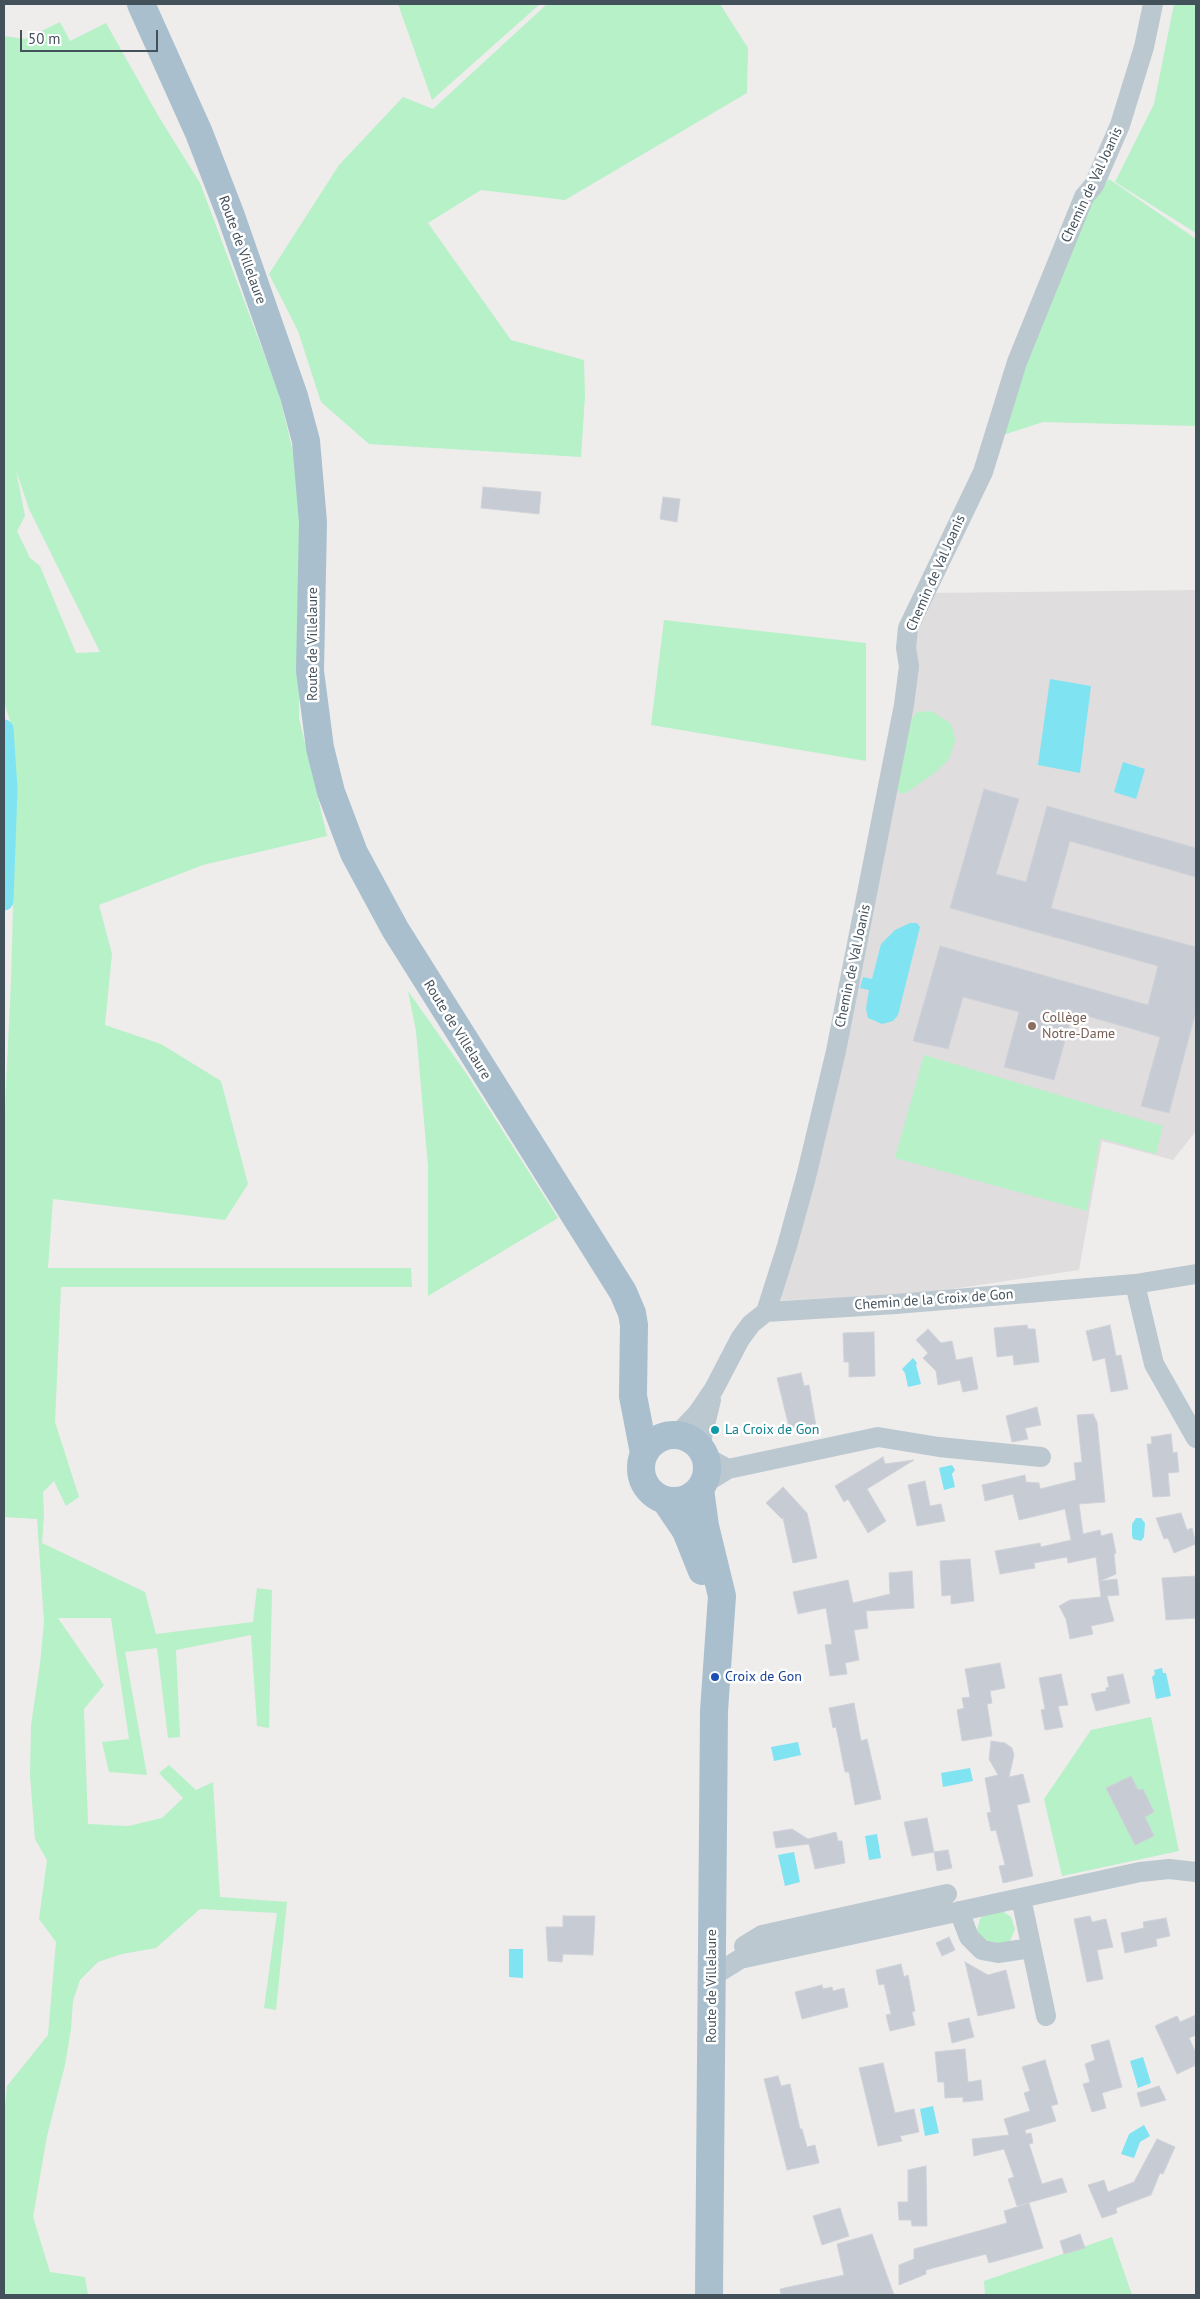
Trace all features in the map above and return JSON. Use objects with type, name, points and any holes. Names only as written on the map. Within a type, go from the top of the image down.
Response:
[{"type":"main road","name":"Route de Villelaure","points":[[141,4],[199,133],[231,216],[294,396],[306,441],[313,522],[310,671],[320,748],[331,792],[354,853],[395,929],[623,1292],[632,1313],[634,1326],[635,1408],[644,1453]]},
{"type":"main road","points":[[634,1382],[659,1421],[676,1435],[691,1440],[703,1454],[706,1476],[701,1487],[684,1500],[665,1500],[654,1495],[646,1487],[641,1476],[641,1464],[644,1453],[656,1439],[676,1435]]},
{"type":"main road","name":"Route de Villelaure","points":[[701,1487],[705,1526],[722,1596],[715,1677]]},
{"type":"main road","name":"Route de Villelaure","points":[[665,1500],[686,1531],[700,1563],[712,1623],[715,1677],[709,2295]]},
{"type":"street","name":"Chemin de Val Joanis","points":[[766,1312],[806,1177],[836,1051],[904,705],[909,666],[906,648],[908,628],[983,472],[1017,362],[1084,197],[1094,185],[1120,125],[1144,47],[1153,4]]},
{"type":"street","name":"Chemin de la Croix de Gon","points":[[766,1312],[896,1304],[1134,1284],[1196,1274]]},
{"type":"street","points":[[1134,1284],[1154,1364],[1196,1438]]},
{"type":"street","points":[[676,1435],[697,1414],[714,1389],[740,1339],[751,1324],[766,1312]]},
{"type":"street","points":[[714,1389],[702,1437],[703,1454],[728,1469]]},
{"type":"street","points":[[701,1487],[728,1469],[878,1437],[939,1447],[1041,1457]]},
{"type":"street","points":[[713,1976],[740,1958],[1140,1872],[1169,1869],[1196,1872]]},
{"type":"street","points":[[744,1946],[762,1935],[947,1894]]},
{"type":"street","points":[[1021,1898],[1046,2016]]},
{"type":"street","points":[[959,1912],[969,1937],[982,1950],[998,1953],[1031,1948]]},
{"type":"street","points":[[713,1941],[744,1946],[767,1953]]},
{"type":"shaded area","points":[[1196,590],[1196,1131],[1173,1160],[1102,1141],[1079,1270],[919,1294],[770,1301],[825,1082],[910,638],[929,593]]},
{"type":"green space","points":[[398,4],[540,4],[432,100]]},
{"type":"green space","points":[[547,4],[720,4],[748,48],[747,93],[565,200],[481,190],[428,223],[511,340],[584,360],[585,396],[581,457],[369,444],[321,402],[298,331],[269,274],[339,165],[403,97],[433,109]]},
{"type":"green space","points":[[1174,4],[1196,4],[1196,233],[1115,182],[1154,104]]},
{"type":"green space","points":[[60,22],[70,41],[106,23],[159,117],[200,183],[279,394],[301,485],[299,718],[327,836],[203,865],[99,905],[112,954],[105,1025],[161,1044],[221,1081],[248,1184],[225,1220],[53,1199],[48,1268],[411,1268],[412,1287],[61,1287],[55,1422],[79,1497],[66,1506],[54,1481],[43,1492],[42,1543],[145,1592],[156,1634],[253,1622],[257,1588],[272,1590],[269,1728],[257,1726],[251,1635],[176,1650],[180,1737],[168,1738],[157,1648],[125,1652],[147,1775],[109,1772],[102,1742],[129,1739],[111,1618],[58,1618],[104,1685],[84,1709],[88,1824],[128,1826],[162,1818],[183,1798],[159,1773],[169,1765],[196,1790],[213,1782],[220,1897],[287,1902],[276,2010],[264,2008],[277,1913],[200,1909],[156,1948],[122,1954],[98,1962],[80,1980],[73,2001],[65,2065],[47,2136],[33,2217],[50,2272],[85,2277],[88,2295],[4,2295],[4,2116],[7,2086],[48,2035],[56,1942],[39,1919],[47,1860],[35,1839],[30,1776],[31,1725],[44,1622],[37,1519],[4,1517],[4,1127],[11,982],[15,836],[14,761],[11,724],[4,702],[4,36],[25,39]],"holes":[[[16,470],[29,509],[100,652],[76,653],[40,566],[30,558],[17,531],[25,516]]]},
{"type":"green space","points":[[1109,179],[1196,239],[1196,426],[1043,422],[1000,436],[1036,320],[1092,197]]},
{"type":"green space","points":[[664,620],[866,643],[866,761],[651,725]]},
{"type":"green space","points":[[931,711],[950,723],[954,732],[955,741],[949,759],[936,772],[906,793],[900,793],[897,787],[910,721],[917,712]]},
{"type":"green space","points":[[408,991],[466,1073],[558,1218],[428,1296],[428,1166],[416,1031]]},
{"type":"green space","points":[[924,1055],[1163,1126],[1156,1154],[1100,1138],[1087,1211],[895,1158]]},
{"type":"green space","points":[[1151,1717],[1179,1851],[1062,1876],[1044,1799],[1091,1730]]},
{"type":"green space","points":[[1001,1910],[1011,1917],[1015,1929],[1010,1941],[999,1947],[979,1937],[977,1930],[980,1919],[984,1914]]},
{"type":"green space","points":[[1112,2237],[1132,2295],[985,2295],[984,2281]]},
{"type":"water","points":[[1050,679],[1091,686],[1080,773],[1038,765]]},
{"type":"water","points":[[1123,762],[1145,769],[1136,799],[1114,792]]},
{"type":"water","points":[[910,923],[917,923],[920,927],[898,1015],[893,1021],[882,1024],[868,1018],[866,1009],[869,990],[860,988],[863,977],[872,979],[881,944],[895,930]]},
{"type":"water","points":[[913,1358],[917,1363],[921,1384],[908,1387],[905,1373],[902,1369]]},
{"type":"water","points":[[952,1465],[955,1470],[952,1474],[955,1487],[944,1490],[939,1468]]},
{"type":"water","points":[[1136,1518],[1141,1518],[1145,1523],[1144,1537],[1141,1541],[1133,1539],[1132,1535],[1132,1524]]},
{"type":"water","points":[[1162,1668],[1163,1673],[1166,1673],[1171,1696],[1156,1699],[1152,1677],[1155,1674],[1154,1670]]},
{"type":"water","points":[[798,1742],[801,1755],[774,1761],[771,1747]]},
{"type":"water","points":[[970,1768],[973,1781],[943,1787],[941,1773]]},
{"type":"water","points":[[877,1834],[881,1858],[869,1860],[865,1836]]},
{"type":"water","points":[[794,1852],[800,1882],[785,1886],[778,1855]]},
{"type":"water","points":[[509,1949],[523,1949],[523,1978],[509,1977]]},
{"type":"water","points":[[1143,2057],[1151,2083],[1138,2088],[1130,2061]]},
{"type":"water","points":[[933,2106],[939,2133],[925,2136],[920,2109]]},
{"type":"water","points":[[1144,2125],[1150,2136],[1140,2142],[1134,2158],[1121,2154],[1129,2134]]},
{"type":"building","points":[[483,487],[541,492],[539,514],[481,508]]},
{"type":"building","points":[[663,497],[680,499],[677,522],[660,519]]},
{"type":"building","points":[[984,789],[1019,799],[996,874],[1026,882],[1047,806],[1196,848],[1196,877],[1070,841],[1051,908],[1196,947],[1196,1011],[1169,1113],[1141,1106],[1160,1037],[1073,1012],[1054,1080],[1004,1067],[1019,1012],[963,997],[948,1049],[913,1041],[940,946],[1148,1005],[1158,966],[950,908]]},
{"type":"building","points":[[1027,1325],[1028,1329],[1035,1329],[1039,1362],[1014,1365],[1013,1355],[997,1357],[994,1328]]},
{"type":"building","points":[[1110,1325],[1116,1356],[1121,1355],[1128,1389],[1111,1392],[1105,1358],[1093,1361],[1086,1331]]},
{"type":"building","points":[[928,1329],[941,1343],[952,1341],[956,1360],[972,1357],[978,1389],[963,1392],[960,1380],[938,1385],[936,1371],[923,1358],[928,1353],[916,1340]]},
{"type":"building","points":[[874,1332],[875,1376],[849,1377],[849,1362],[844,1362],[843,1333]]},
{"type":"building","points":[[801,1373],[804,1386],[809,1385],[816,1426],[790,1431],[777,1378]]},
{"type":"building","points":[[1037,1407],[1041,1425],[1025,1428],[1028,1439],[1012,1442],[1006,1416]]},
{"type":"building","points":[[1093,1414],[1097,1422],[1105,1502],[1079,1504],[1083,1534],[1100,1530],[1101,1536],[1112,1533],[1116,1553],[1114,1554],[1116,1574],[1100,1581],[1117,1579],[1119,1595],[1107,1596],[1114,1621],[1091,1626],[1093,1634],[1070,1639],[1066,1619],[1059,1606],[1070,1600],[1101,1597],[1096,1557],[1068,1563],[1067,1557],[1034,1563],[1035,1568],[1000,1574],[995,1551],[1040,1543],[1041,1547],[1071,1540],[1065,1509],[1019,1520],[1013,1494],[985,1501],[982,1485],[1025,1475],[1026,1482],[1039,1483],[1040,1489],[1076,1480],[1074,1463],[1082,1462],[1077,1415]]},
{"type":"building","points":[[1171,1434],[1173,1453],[1177,1452],[1179,1472],[1168,1473],[1170,1496],[1153,1497],[1147,1444],[1152,1444],[1151,1437]]},
{"type":"building","points":[[883,1457],[885,1464],[914,1460],[867,1489],[886,1521],[868,1533],[848,1499],[844,1502],[835,1486]]},
{"type":"building","points":[[925,1481],[930,1506],[941,1504],[945,1521],[917,1526],[908,1485]]},
{"type":"building","points":[[783,1487],[807,1513],[817,1558],[793,1563],[783,1518],[766,1503]]},
{"type":"building","points":[[1181,1513],[1187,1530],[1192,1528],[1196,1544],[1174,1553],[1168,1538],[1164,1539],[1156,1518]]},
{"type":"building","points":[[970,1559],[974,1601],[951,1604],[951,1595],[942,1596],[940,1561]]},
{"type":"building","points":[[912,1571],[914,1608],[866,1611],[868,1628],[854,1630],[859,1660],[845,1663],[847,1674],[830,1676],[825,1645],[832,1644],[826,1608],[798,1614],[793,1592],[848,1580],[853,1603],[890,1594],[889,1573]]},
{"type":"building","points":[[1196,1576],[1196,1618],[1166,1620],[1162,1578]]},
{"type":"building","points":[[1000,1663],[1005,1688],[990,1691],[992,1703],[987,1704],[992,1736],[962,1741],[957,1710],[964,1708],[962,1698],[970,1697],[965,1669]]},
{"type":"building","points":[[1061,1674],[1068,1705],[1058,1706],[1063,1727],[1045,1730],[1041,1710],[1045,1709],[1039,1678]]},
{"type":"building","points":[[1123,1674],[1130,1703],[1096,1711],[1091,1694],[1106,1691],[1106,1688],[1109,1687],[1107,1677]]},
{"type":"building","points":[[854,1703],[861,1741],[867,1739],[881,1799],[855,1805],[849,1772],[845,1772],[836,1727],[833,1728],[829,1708]]},
{"type":"building","points":[[991,1741],[1005,1743],[1012,1748],[1014,1755],[1009,1777],[1023,1774],[1030,1802],[1017,1805],[1033,1876],[1003,1883],[999,1866],[1005,1865],[996,1830],[991,1831],[987,1813],[991,1812],[985,1778],[998,1775],[989,1759]]},
{"type":"building","points":[[1131,1776],[1138,1790],[1143,1789],[1154,1812],[1145,1817],[1154,1836],[1135,1845],[1106,1788]]},
{"type":"building","points":[[927,1818],[934,1852],[912,1856],[904,1822]]},
{"type":"building","points":[[792,1829],[808,1839],[836,1832],[838,1841],[842,1841],[845,1863],[815,1869],[809,1844],[776,1848],[773,1832]]},
{"type":"building","points":[[948,1850],[952,1868],[937,1871],[934,1852]]},
{"type":"building","points":[[563,1916],[595,1916],[593,1955],[563,1954],[562,1962],[548,1961],[546,1927],[563,1927]]},
{"type":"building","points":[[1090,1916],[1092,1922],[1106,1919],[1113,1947],[1097,1950],[1103,1979],[1087,1982],[1074,1919]]},
{"type":"building","points":[[1166,1918],[1170,1936],[1156,1939],[1157,1946],[1125,1953],[1121,1933],[1144,1928],[1143,1922]]},
{"type":"building","points":[[949,1937],[955,1950],[942,1956],[936,1943]]},
{"type":"building","points":[[965,1962],[988,1975],[1006,1970],[1015,2008],[978,2016]]},
{"type":"building","points":[[901,1964],[904,1977],[908,1975],[915,2011],[912,2012],[915,2025],[890,2031],[886,2015],[891,2014],[884,1984],[879,1985],[876,1970]]},
{"type":"building","points":[[822,1985],[823,1989],[832,1987],[833,1991],[844,1988],[848,2007],[802,2019],[795,1992]]},
{"type":"building","points":[[1196,2015],[1196,2035],[1189,2038],[1196,2053],[1196,2065],[1177,2074],[1155,2026],[1177,2016],[1180,2022]]},
{"type":"building","points":[[969,2018],[974,2037],[952,2043],[948,2023]]},
{"type":"building","points":[[1109,2040],[1122,2087],[1102,2093],[1106,2108],[1092,2112],[1083,2084],[1090,2082],[1085,2064],[1095,2060],[1091,2045]]},
{"type":"building","points":[[965,2049],[968,2082],[981,2080],[983,2100],[963,2102],[963,2097],[945,2098],[944,2082],[938,2082],[935,2052]]},
{"type":"building","points":[[1045,2060],[1058,2104],[1051,2106],[1056,2121],[1025,2130],[1026,2134],[1031,2133],[1033,2143],[1029,2144],[1042,2184],[1062,2178],[1067,2192],[1017,2206],[1008,2179],[1014,2177],[1004,2149],[974,2156],[972,2139],[1009,2135],[1004,2119],[1030,2111],[1024,2093],[1030,2091],[1022,2067]]},
{"type":"building","points":[[883,2063],[895,2113],[914,2109],[919,2132],[900,2136],[902,2141],[878,2146],[859,2068]]},
{"type":"building","points":[[778,2076],[781,2086],[790,2084],[800,2129],[802,2129],[807,2147],[815,2145],[819,2163],[787,2170],[764,2079]]},
{"type":"building","points":[[1159,2086],[1166,2100],[1141,2107],[1137,2093]]},
{"type":"building","points":[[1157,2139],[1175,2147],[1163,2174],[1160,2173],[1151,2195],[1116,2208],[1117,2213],[1102,2218],[1088,2185],[1104,2180],[1108,2192],[1134,2182]]},
{"type":"building","points":[[926,2166],[927,2226],[912,2226],[911,2220],[899,2220],[898,2202],[908,2202],[908,2170]]},
{"type":"building","points":[[1029,2203],[1043,2248],[989,2263],[986,2254],[926,2270],[926,2274],[899,2285],[899,2265],[914,2259],[914,2249],[1007,2223],[1004,2211]]},
{"type":"building","points":[[840,2208],[849,2236],[822,2245],[813,2216]]},
{"type":"building","points":[[872,2234],[894,2295],[781,2295],[780,2289],[844,2275],[837,2244]]},
{"type":"building","points":[[1080,2234],[1085,2248],[1064,2254],[1060,2241]]},
{"type":"waterway","points":[[4,729],[8,789],[4,901]]},
{"type":"place","name":"Collège Notre-Dame","points":[[1032,1026]]},
{"type":"place","name":"La Croix de Gon","points":[[715,1430]]},
{"type":"place","name":"Croix de Gon","points":[[715,1677]]}]
